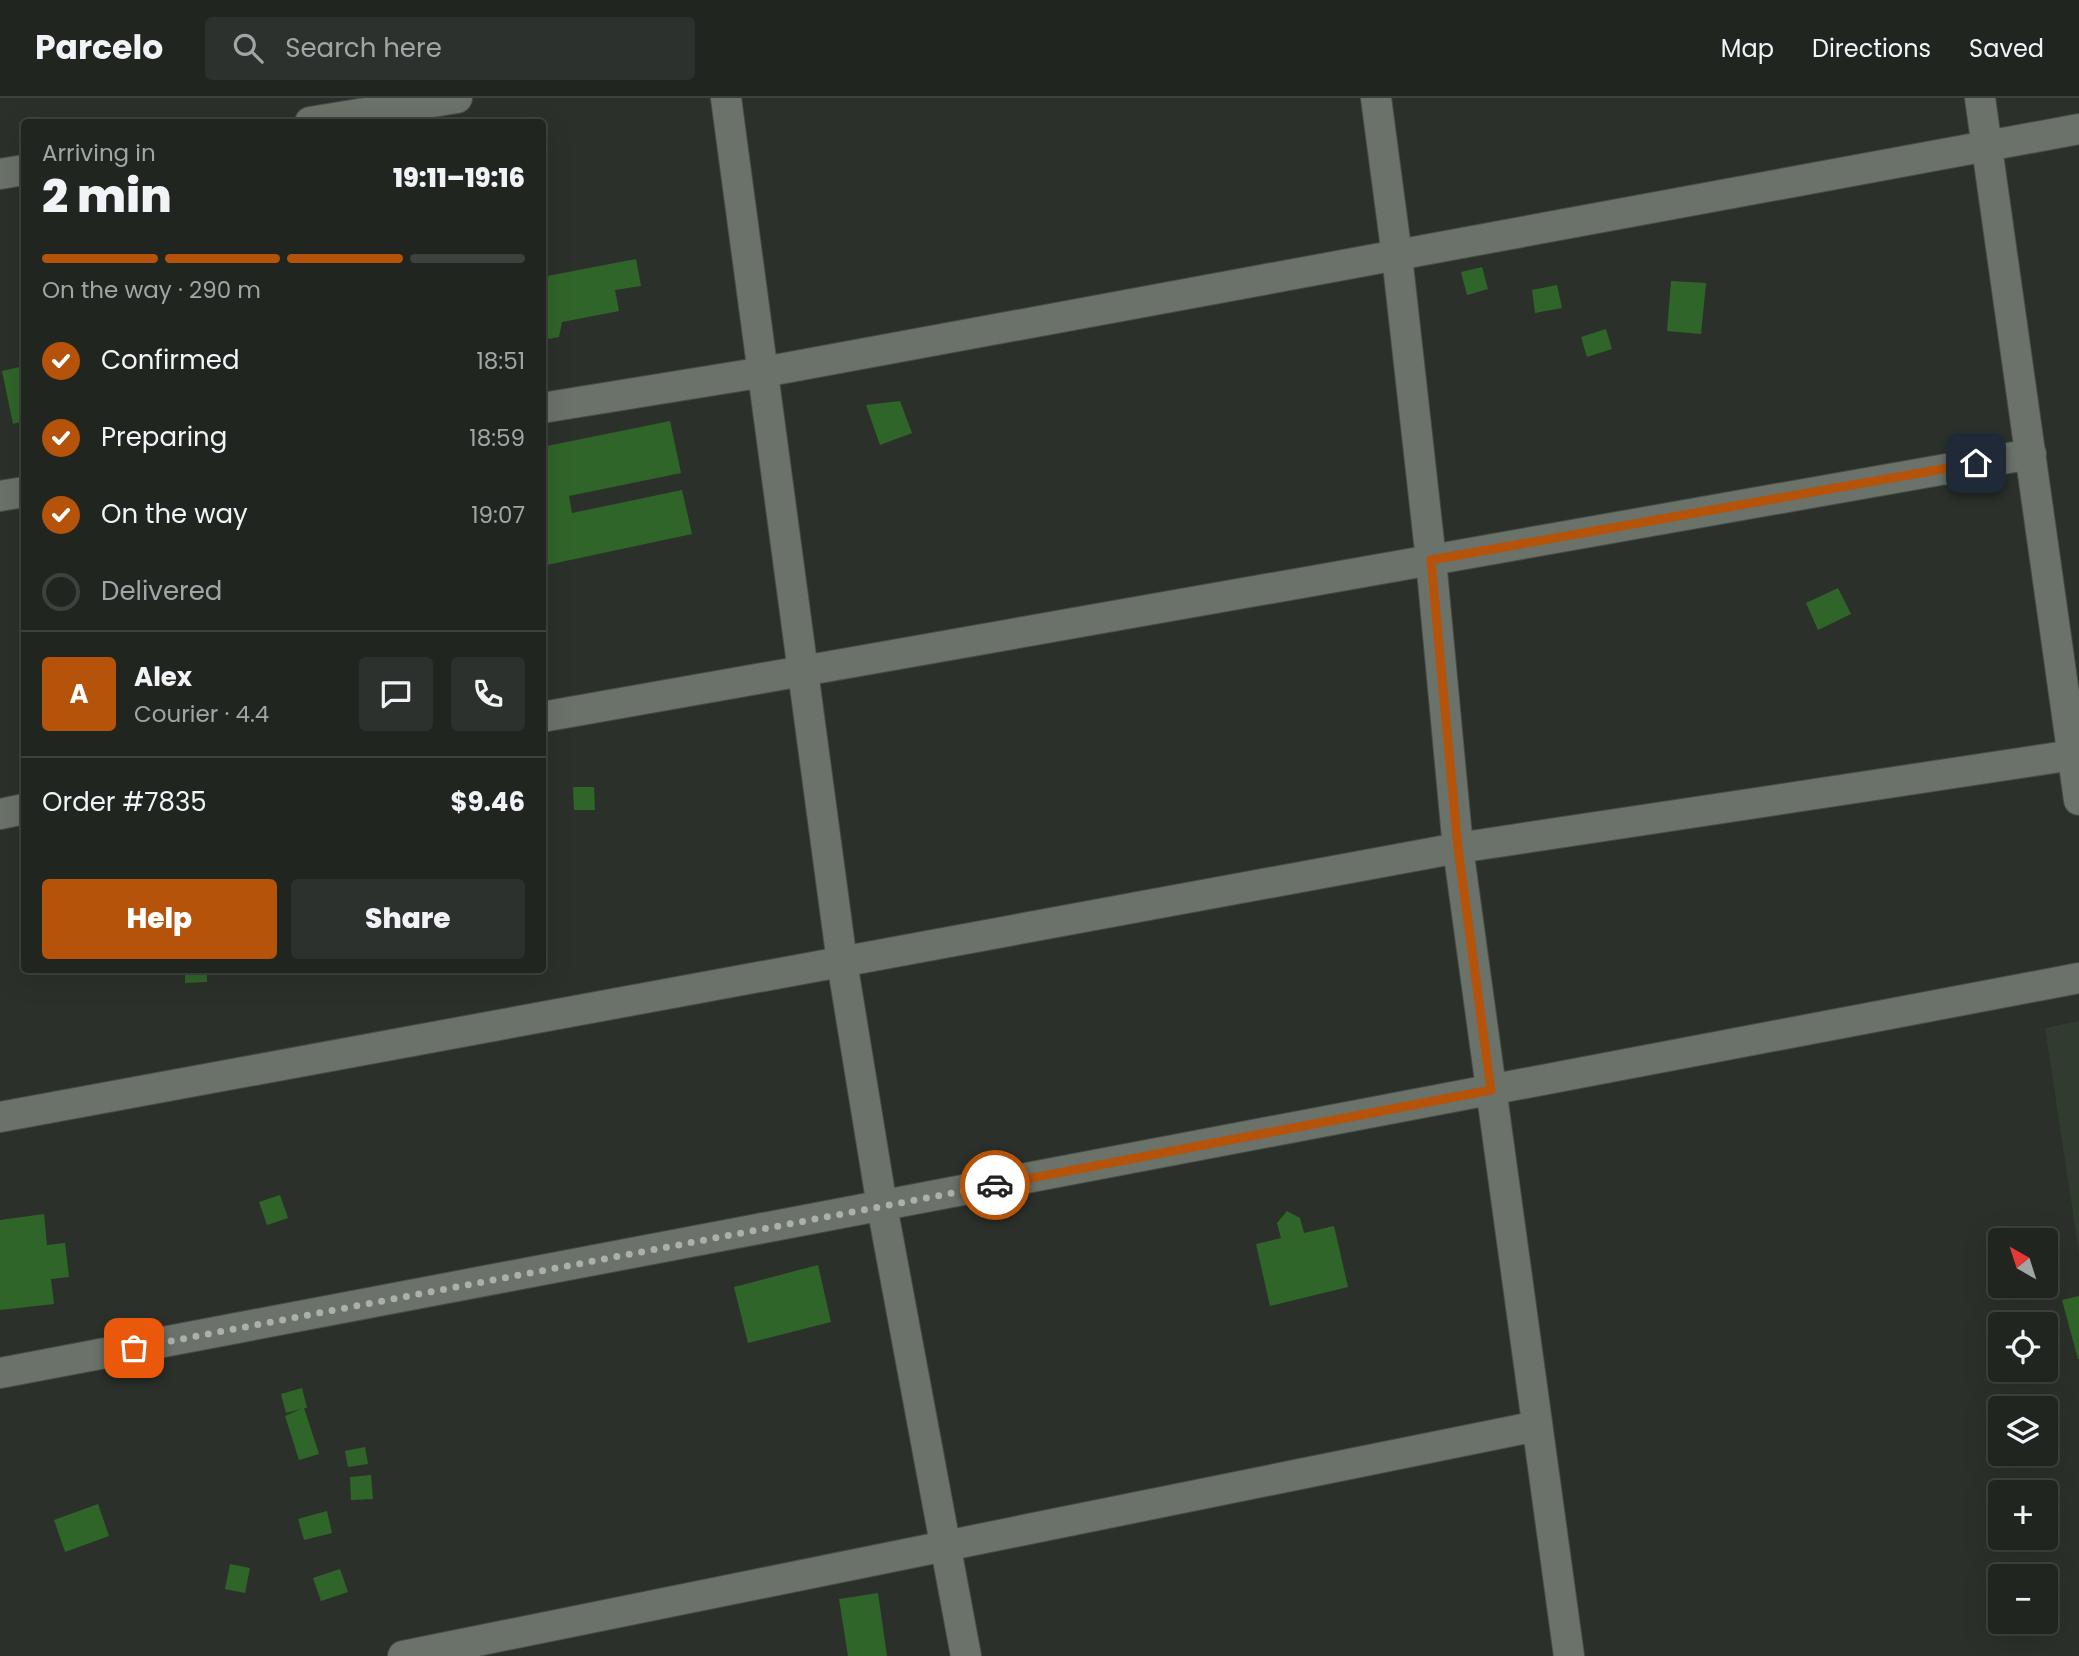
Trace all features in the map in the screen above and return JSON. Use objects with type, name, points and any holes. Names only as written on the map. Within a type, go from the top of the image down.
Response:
[{"type":"street","points":[[328,119],[457,98]]},
{"type":"street","points":[[726,98],[842,962],[882,1206],[966,1656]]},
{"type":"street","points":[[1376,98],[1397,256],[1431,560],[1458,848],[1569,1656]]},
{"type":"street","points":[[1980,98],[2079,800]]},
{"type":"street","points":[[546,407],[764,372],[2079,129]]},
{"type":"street","points":[[0,174],[21,170]]},
{"type":"street","points":[[546,716],[2031,454]]},
{"type":"street","points":[[0,496],[21,492]]},
{"type":"street","points":[[0,1117],[1458,848],[2073,755]]},
{"type":"street","points":[[0,814],[21,810]]},
{"type":"street","points":[[0,1373],[2079,978]]},
{"type":"street","points":[[403,1656],[1537,1426]]},
{"type":"shaded area","points":[[2079,1021],[2079,1253],[2045,1028]]},
{"type":"building","points":[[636,259],[641,286],[615,290],[619,311],[562,322],[559,337],[546,339],[546,276]]},
{"type":"building","points":[[1482,267],[1488,289],[1467,295],[1461,272]]},
{"type":"building","points":[[1671,281],[1706,283],[1701,334],[1667,331]]},
{"type":"building","points":[[1557,285],[1562,308],[1535,313],[1532,290]]},
{"type":"building","points":[[1606,329],[1612,349],[1587,357],[1581,337]]},
{"type":"building","points":[[21,367],[21,422],[13,424],[2,371]]},
{"type":"building","points":[[900,401],[912,433],[880,445],[866,405]]},
{"type":"building","points":[[670,421],[681,473],[569,496],[572,513],[682,490],[692,534],[546,565],[546,446]]},
{"type":"building","points":[[1838,588],[1851,614],[1818,630],[1806,603]]},
{"type":"building","points":[[573,787],[594,787],[595,810],[574,810]]},
{"type":"building","points":[[185,973],[207,973],[207,982],[185,983]]},
{"type":"building","points":[[280,1195],[288,1218],[267,1225],[259,1202]]},
{"type":"building","points":[[1287,1211],[1300,1218],[1304,1233],[1334,1226],[1348,1287],[1270,1306],[1256,1244],[1281,1238],[1277,1223]]},
{"type":"building","points":[[44,1214],[47,1245],[65,1243],[69,1277],[51,1279],[54,1304],[0,1310],[0,1220]]},
{"type":"building","points":[[818,1265],[831,1322],[748,1343],[734,1287]]},
{"type":"building","points":[[2079,1296],[2079,1359],[2078,1359],[2062,1300]]},
{"type":"building","points":[[302,1388],[307,1408],[304,1408],[319,1454],[299,1460],[285,1416],[301,1409],[286,1413],[281,1394]]},
{"type":"building","points":[[365,1447],[368,1464],[348,1467],[345,1451]]},
{"type":"building","points":[[371,1475],[373,1499],[351,1500],[350,1477]]},
{"type":"building","points":[[98,1504],[109,1536],[65,1552],[54,1520]]},
{"type":"building","points":[[327,1511],[332,1533],[304,1540],[298,1519]]},
{"type":"building","points":[[230,1564],[250,1568],[245,1593],[225,1589]]},
{"type":"building","points":[[340,1569],[348,1592],[321,1601],[313,1578]]},
{"type":"building","points":[[878,1593],[887,1656],[848,1656],[839,1599]]},
{"type":"way so far","points":[[134,1348],[995,1185]]},
{"type":"route","points":[[995,1185],[1491,1090],[1458,848],[1431,560],[1976,463]]}]
